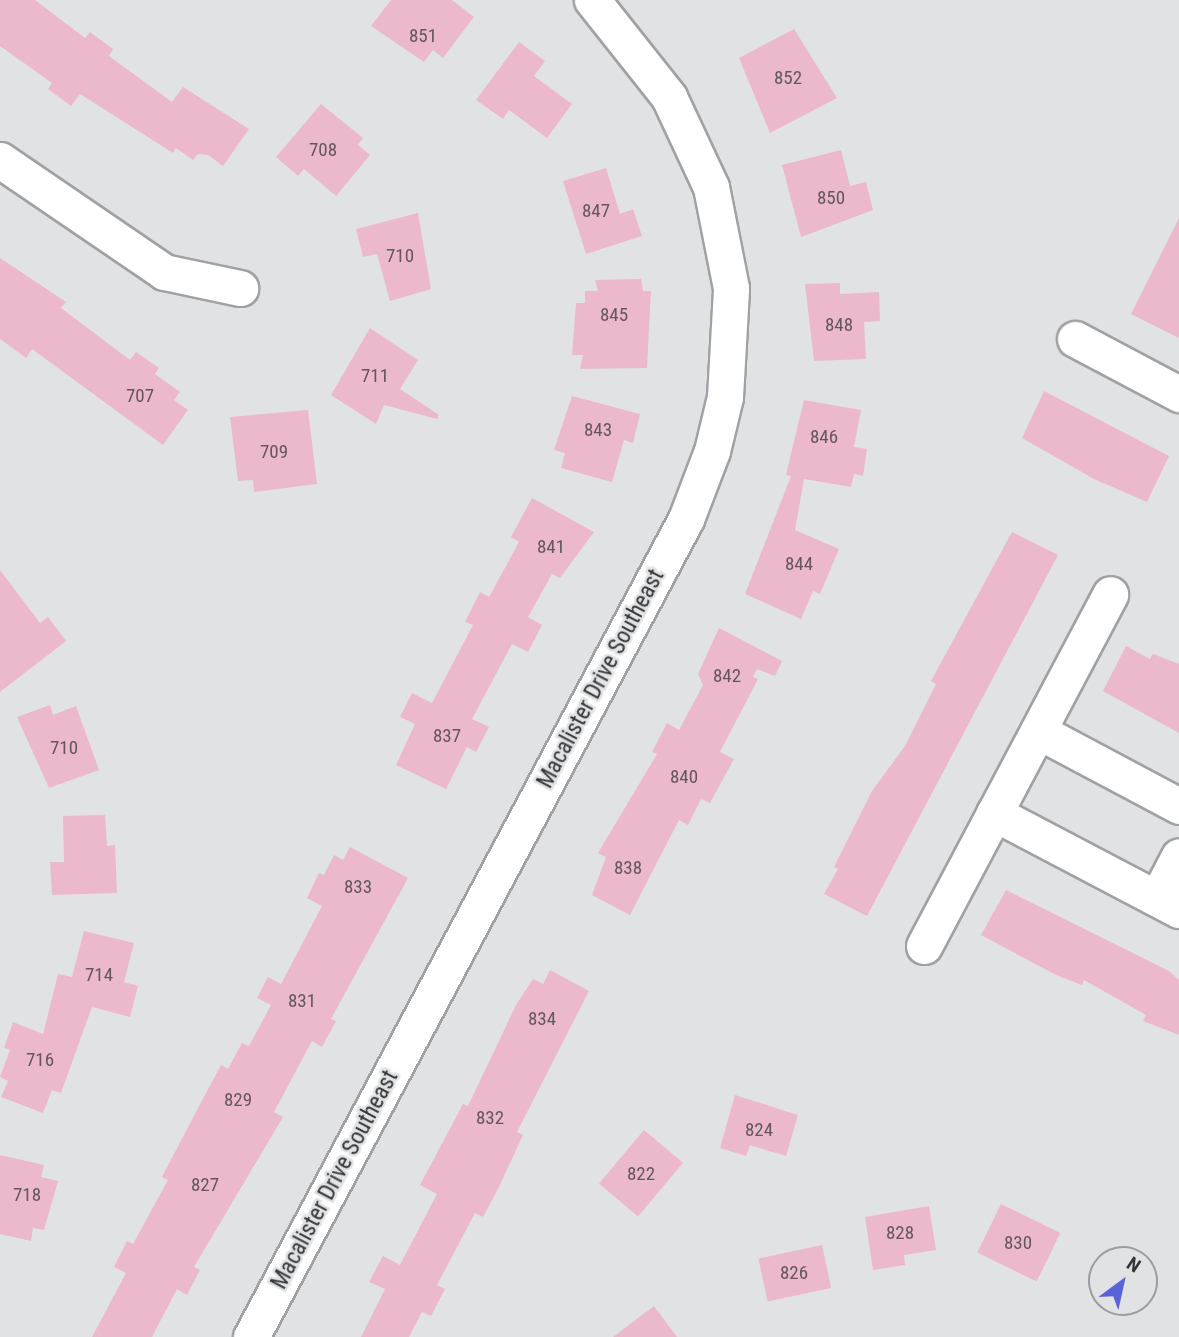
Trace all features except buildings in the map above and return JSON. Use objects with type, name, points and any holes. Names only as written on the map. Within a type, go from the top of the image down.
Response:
[{"type":"street","name":"Macalister Drive Southeast","points":[[251,1337],[686,519],[712,451],[725,397],[731,288],[711,187],[669,97],[592,0]]},
{"type":"street","points":[[0,160],[164,272],[240,288]]},
{"type":"street","points":[[1075,339],[1179,394]]},
{"type":"street","points":[[924,946],[1110,594]]},
{"type":"street","points":[[1038,731],[1179,806]]},
{"type":"street","points":[[995,813],[1168,904],[1179,856]]}]
